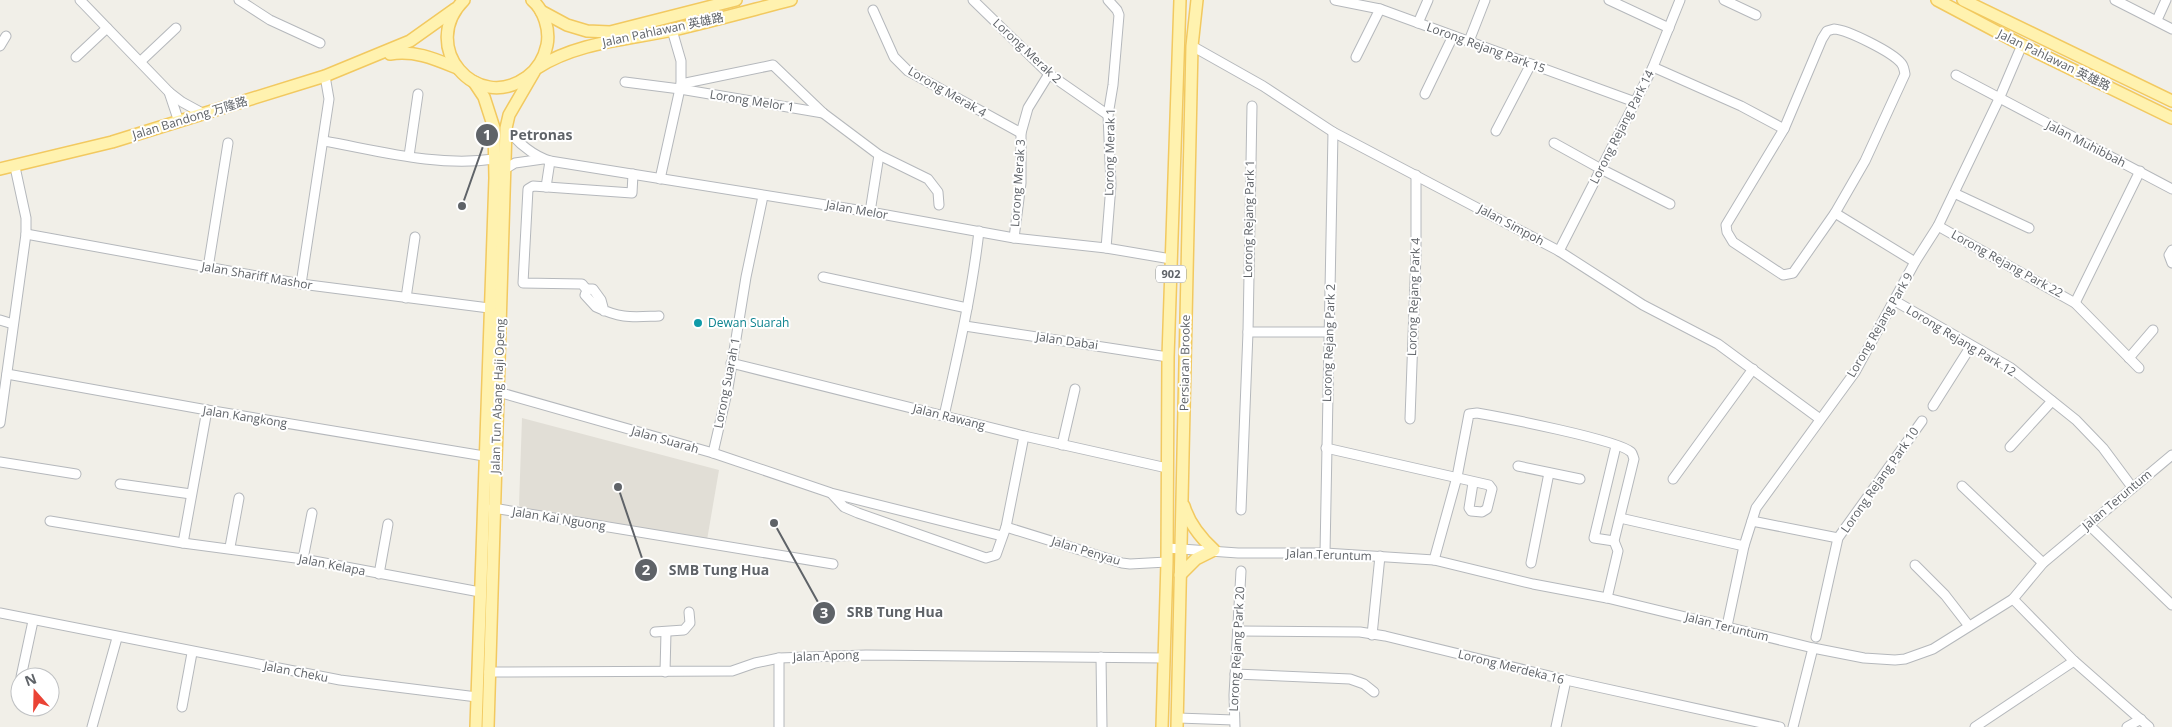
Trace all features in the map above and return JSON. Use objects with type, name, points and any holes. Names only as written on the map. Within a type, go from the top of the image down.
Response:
[{"type":"main road","name":"Jalan Bandong 万隆路","points":[[0,169],[15,167],[112,142],[325,76],[410,41],[455,9],[464,0]]},
{"type":"main road","name":"Jalan Pahlawan 英雄路","points":[[535,4],[567,25],[587,31],[610,32],[736,0]]},
{"type":"main road","name":"Jalan Pahlawan 英雄路","points":[[474,82],[489,87],[505,87],[520,82],[553,58],[577,49],[616,39],[672,30],[791,0]]},
{"type":"main road","name":"Persiaran Brooke","points":[[1162,727],[1167,562],[1168,356],[1180,0]]},
{"type":"main road","name":"Persiaran Brooke","points":[[1178,722],[1192,46],[1197,0]]},
{"type":"main road","name":"Jalan Pahlawan 英雄路","points":[[1937,0],[2022,45],[2172,118]]},
{"type":"main road","name":"Jalan Pahlawan 英雄路","points":[[1963,0],[2172,101]]},
{"type":"main road","name":"Jalan Tun Abang Haji Openg","points":[[488,727],[493,508],[506,128],[509,115],[545,55],[548,40],[547,25],[535,4]]},
{"type":"main road","points":[[455,9],[448,23],[446,39],[449,54],[457,68],[474,82]]},
{"type":"main road","name":"Jalan Bandong 万隆路","points":[[376,56],[409,52],[420,54],[457,68]]},
{"type":"main road","name":"Jalan Tun Abang Haji Openg","points":[[474,82],[484,97],[494,128],[476,727]]},
{"type":"main road","points":[[1180,575],[1196,558],[1214,550],[1187,516],[1182,502]]},
{"type":"street","points":[[80,0],[169,92],[182,102],[204,114]]},
{"type":"street","points":[[239,0],[270,20],[320,43]]},
{"type":"street","name":"Lorong Merak 2","points":[[973,0],[1049,74],[1108,115]]},
{"type":"street","name":"Lorong Merak 1","points":[[1106,248],[1111,184],[1108,115],[1113,85],[1119,15],[1108,0]]},
{"type":"street","name":"Lorong Rejang Park 15","points":[[1335,0],[1380,9],[1635,102]]},
{"type":"street","points":[[1418,23],[1428,0]]},
{"type":"street","points":[[1469,41],[1484,0]]},
{"type":"street","points":[[1609,0],[1669,28]]},
{"type":"street","name":"Lorong Rejang Park 14","points":[[1559,251],[1653,67],[1680,0]]},
{"type":"street","points":[[1724,0],[1756,15]]},
{"type":"street","points":[[2115,0],[2172,29]]},
{"type":"street","points":[[2156,20],[2166,0]]},
{"type":"street","points":[[1356,57],[1380,9]]},
{"type":"street","name":"Lorong Merak 4","points":[[873,10],[894,57],[908,71],[1022,133]]},
{"type":"street","points":[[76,57],[107,28]]},
{"type":"street","points":[[141,61],[176,28]]},
{"type":"street","points":[[1834,29],[1842,30],[1902,64],[1905,74],[1865,161],[1835,213],[1793,273],[1789,275],[1778,274],[1733,242],[1726,232],[1728,218],[1784,129],[1826,31],[1834,29]]},
{"type":"street","points":[[660,179],[681,86],[681,61],[672,30]]},
{"type":"street","points":[[0,46],[6,36]]},
{"type":"street","points":[[1425,94],[1453,36]]},
{"type":"street","name":"Lorong Rejang Park 9","points":[[1727,626],[1744,546],[1756,508],[1854,372],[1895,301],[1915,262],[1938,226],[1999,99],[2022,45]]},
{"type":"street","name":"Jalan Simpoh","points":[[1192,46],[1262,86],[1334,132],[1559,251],[1643,305],[1718,344],[1820,419]]},
{"type":"street","points":[[1496,131],[1531,64]]},
{"type":"street","name":"Lorong Melor 1","points":[[681,86],[773,65],[823,113],[879,155],[928,179],[938,192],[939,205]]},
{"type":"street","points":[[1653,67],[1741,106],[1784,129]]},
{"type":"street","name":"Lorong Merak 3","points":[[1014,238],[1020,183],[1022,133],[1028,108],[1049,74]]},
{"type":"street","name":"Jalan Muhibbah","points":[[1956,75],[2172,189]]},
{"type":"street","points":[[301,284],[329,99],[325,76]]},
{"type":"street","name":"Lorong Melor 1","points":[[625,82],[681,86],[823,113]]},
{"type":"street","points":[[169,92],[179,122]]},
{"type":"street","points":[[409,156],[418,94]]},
{"type":"street","name":"Lorong Rejang Park 1","points":[[1241,510],[1248,332],[1252,106]]},
{"type":"street","name":"Jalan Melor","points":[[506,128],[518,143],[546,160]]},
{"type":"street","name":"Lorong Rejang Park 2","points":[[1325,553],[1334,132]]},
{"type":"street","points":[[324,141],[462,163],[494,159]]},
{"type":"street","points":[[208,268],[228,143]]},
{"type":"street","points":[[1554,143],[1670,204]]},
{"type":"street","points":[[870,212],[879,155]]},
{"type":"street","points":[[546,160],[546,187]]},
{"type":"street","name":"Jalan Melor","points":[[505,170],[515,163],[546,160],[870,212],[1014,238],[1106,248],[1171,260]]},
{"type":"street","points":[[0,423],[26,234],[26,218],[15,167]]},
{"type":"street","name":"Lorong Rejang Park 22","points":[[2075,302],[2140,171]]},
{"type":"street","points":[[633,174],[632,193],[531,187],[527,194],[524,283],[584,287],[585,296],[594,306],[604,311],[621,317],[659,316]]},
{"type":"street","name":"Lorong Rejang Park 4","points":[[1410,419],[1416,254],[1416,175]]},
{"type":"street","points":[[1954,193],[2029,228]]},
{"type":"street","name":"Lorong Suarah 1","points":[[713,453],[728,388],[746,277],[763,196]]},
{"type":"street","points":[[1835,213],[1915,262]]},
{"type":"street","name":"Lorong Rejang Park 22","points":[[1938,226],[2075,302],[2139,368]]},
{"type":"street","points":[[944,416],[974,276],[979,231]]},
{"type":"street","name":"Jalan Shariff Mashor","points":[[26,234],[301,284],[489,308]]},
{"type":"street","points":[[406,298],[415,237]]},
{"type":"street","points":[[2172,250],[2168,255],[2172,263]]},
{"type":"street","points":[[823,277],[967,308]]},
{"type":"street","name":"Lorong Rejang Park 12","points":[[1895,301],[2011,368],[2076,420],[2103,448],[2132,487]]},
{"type":"street","points":[[0,320],[14,324]]},
{"type":"street","name":"Jalan Dabai","points":[[964,326],[1168,356]]},
{"type":"street","points":[[2129,358],[2154,330]]},
{"type":"street","points":[[1248,332],[1329,332]]},
{"type":"street","points":[[1933,406],[1971,346]]},
{"type":"street","name":"Jalan Rawang","points":[[731,363],[1024,436],[1167,468]]},
{"type":"street","points":[[1673,479],[1753,369]]},
{"type":"street","name":"Jalan Kangkong","points":[[7,374],[206,410],[484,456]]},
{"type":"street","points":[[1062,445],[1075,389]]},
{"type":"street","name":"Jalan Suarah","points":[[498,392],[713,453],[831,493],[1002,536]]},
{"type":"street","points":[[2010,448],[2052,401]]},
{"type":"street","points":[[183,542],[206,410]]},
{"type":"street","points":[[1434,560],[1456,477],[1469,416],[1474,412],[1526,422],[1616,446],[1631,452],[1634,459],[1614,541],[1618,550],[1607,598]]},
{"type":"street","name":"Lorong Rejang Park 10","points":[[1816,637],[1838,538],[1922,421]]},
{"type":"street","name":"Jalan Suarah","points":[[831,493],[844,507],[858,513],[986,558],[996,555],[1006,527],[1024,436]]},
{"type":"street","points":[[1614,541],[1594,538],[1616,446]]},
{"type":"street","points":[[1326,448],[1472,482]]},
{"type":"street","name":"Jalan Teruntum","points":[[1167,548],[1238,553],[1325,553],[1434,560],[1533,584],[1607,598],[1813,648],[1864,658],[1895,660],[1905,659],[1932,649],[2012,599],[2043,563],[2172,455]]},
{"type":"street","points":[[0,462],[76,474]]},
{"type":"street","points":[[1518,466],[1580,478]]},
{"type":"street","points":[[1531,563],[1550,473]]},
{"type":"street","points":[[120,484],[191,494]]},
{"type":"street","points":[[1962,486],[2043,563]]},
{"type":"street","points":[[230,547],[239,498]]},
{"type":"street","name":"Jalan Kai Nguong","points":[[493,508],[833,564]]},
{"type":"street","points":[[303,559],[312,512]]},
{"type":"street","points":[[1620,518],[1744,546]]},
{"type":"street","name":"Jalan Kelapa","points":[[50,521],[303,559],[480,592]]},
{"type":"street","name":"Lorong Rejang Park 10","points":[[1752,521],[1838,538]]},
{"type":"street","points":[[379,574],[388,524]]},
{"type":"street","points":[[2088,524],[2172,605]]},
{"type":"street","name":"Jalan Penyau","points":[[1006,527],[1122,563],[1167,562]]},
{"type":"street","points":[[1372,634],[1380,556]]},
{"type":"street","points":[[1916,565],[1945,595],[1969,626]]},
{"type":"street","name":"Lorong Rejang Park 20","points":[[1234,723],[1241,571]]},
{"type":"street","points":[[2012,599],[2074,662],[2149,727]]},
{"type":"street","points":[[655,632],[684,630],[688,626],[689,612]]},
{"type":"street","name":"Jalan Cheku","points":[[0,614],[340,680],[476,697]]},
{"type":"street","points":[[23,667],[33,621]]},
{"type":"street","name":"Lorong Merdeka 16","points":[[1238,631],[1360,632],[1385,636],[1566,680],[1780,727]]},
{"type":"street","points":[[665,672],[666,632]]},
{"type":"street","points":[[92,727],[117,638]]},
{"type":"street","points":[[1794,727],[1813,648]]},
{"type":"street","points":[[182,707],[192,652]]},
{"type":"street","name":"Jalan Apong","points":[[490,672],[732,671],[755,663],[779,658],[866,655],[1164,658]]},
{"type":"street","points":[[1101,657],[1102,727]]},
{"type":"street","points":[[779,658],[779,727]]},
{"type":"street","points":[[1975,727],[2074,662]]},
{"type":"street","points":[[1235,674],[1350,679],[1364,684],[1374,692]]},
{"type":"street","points":[[1556,727],[1566,680]]},
{"type":"street","points":[[2127,727],[2141,719]]},
{"type":"street","points":[[1178,722],[1234,723]]},
{"type":"shaded area","points":[[522,418],[719,470],[707,540],[521,508],[519,505]]},
{"type":"place","name":"Petronas","points":[[462,206]]},
{"type":"place","name":"Dewan Suarah","points":[[698,323]]},
{"type":"place","name":"SMB Tung Hua","points":[[618,487]]},
{"type":"place","name":"SRB Tung Hua","points":[[774,523]]}]
